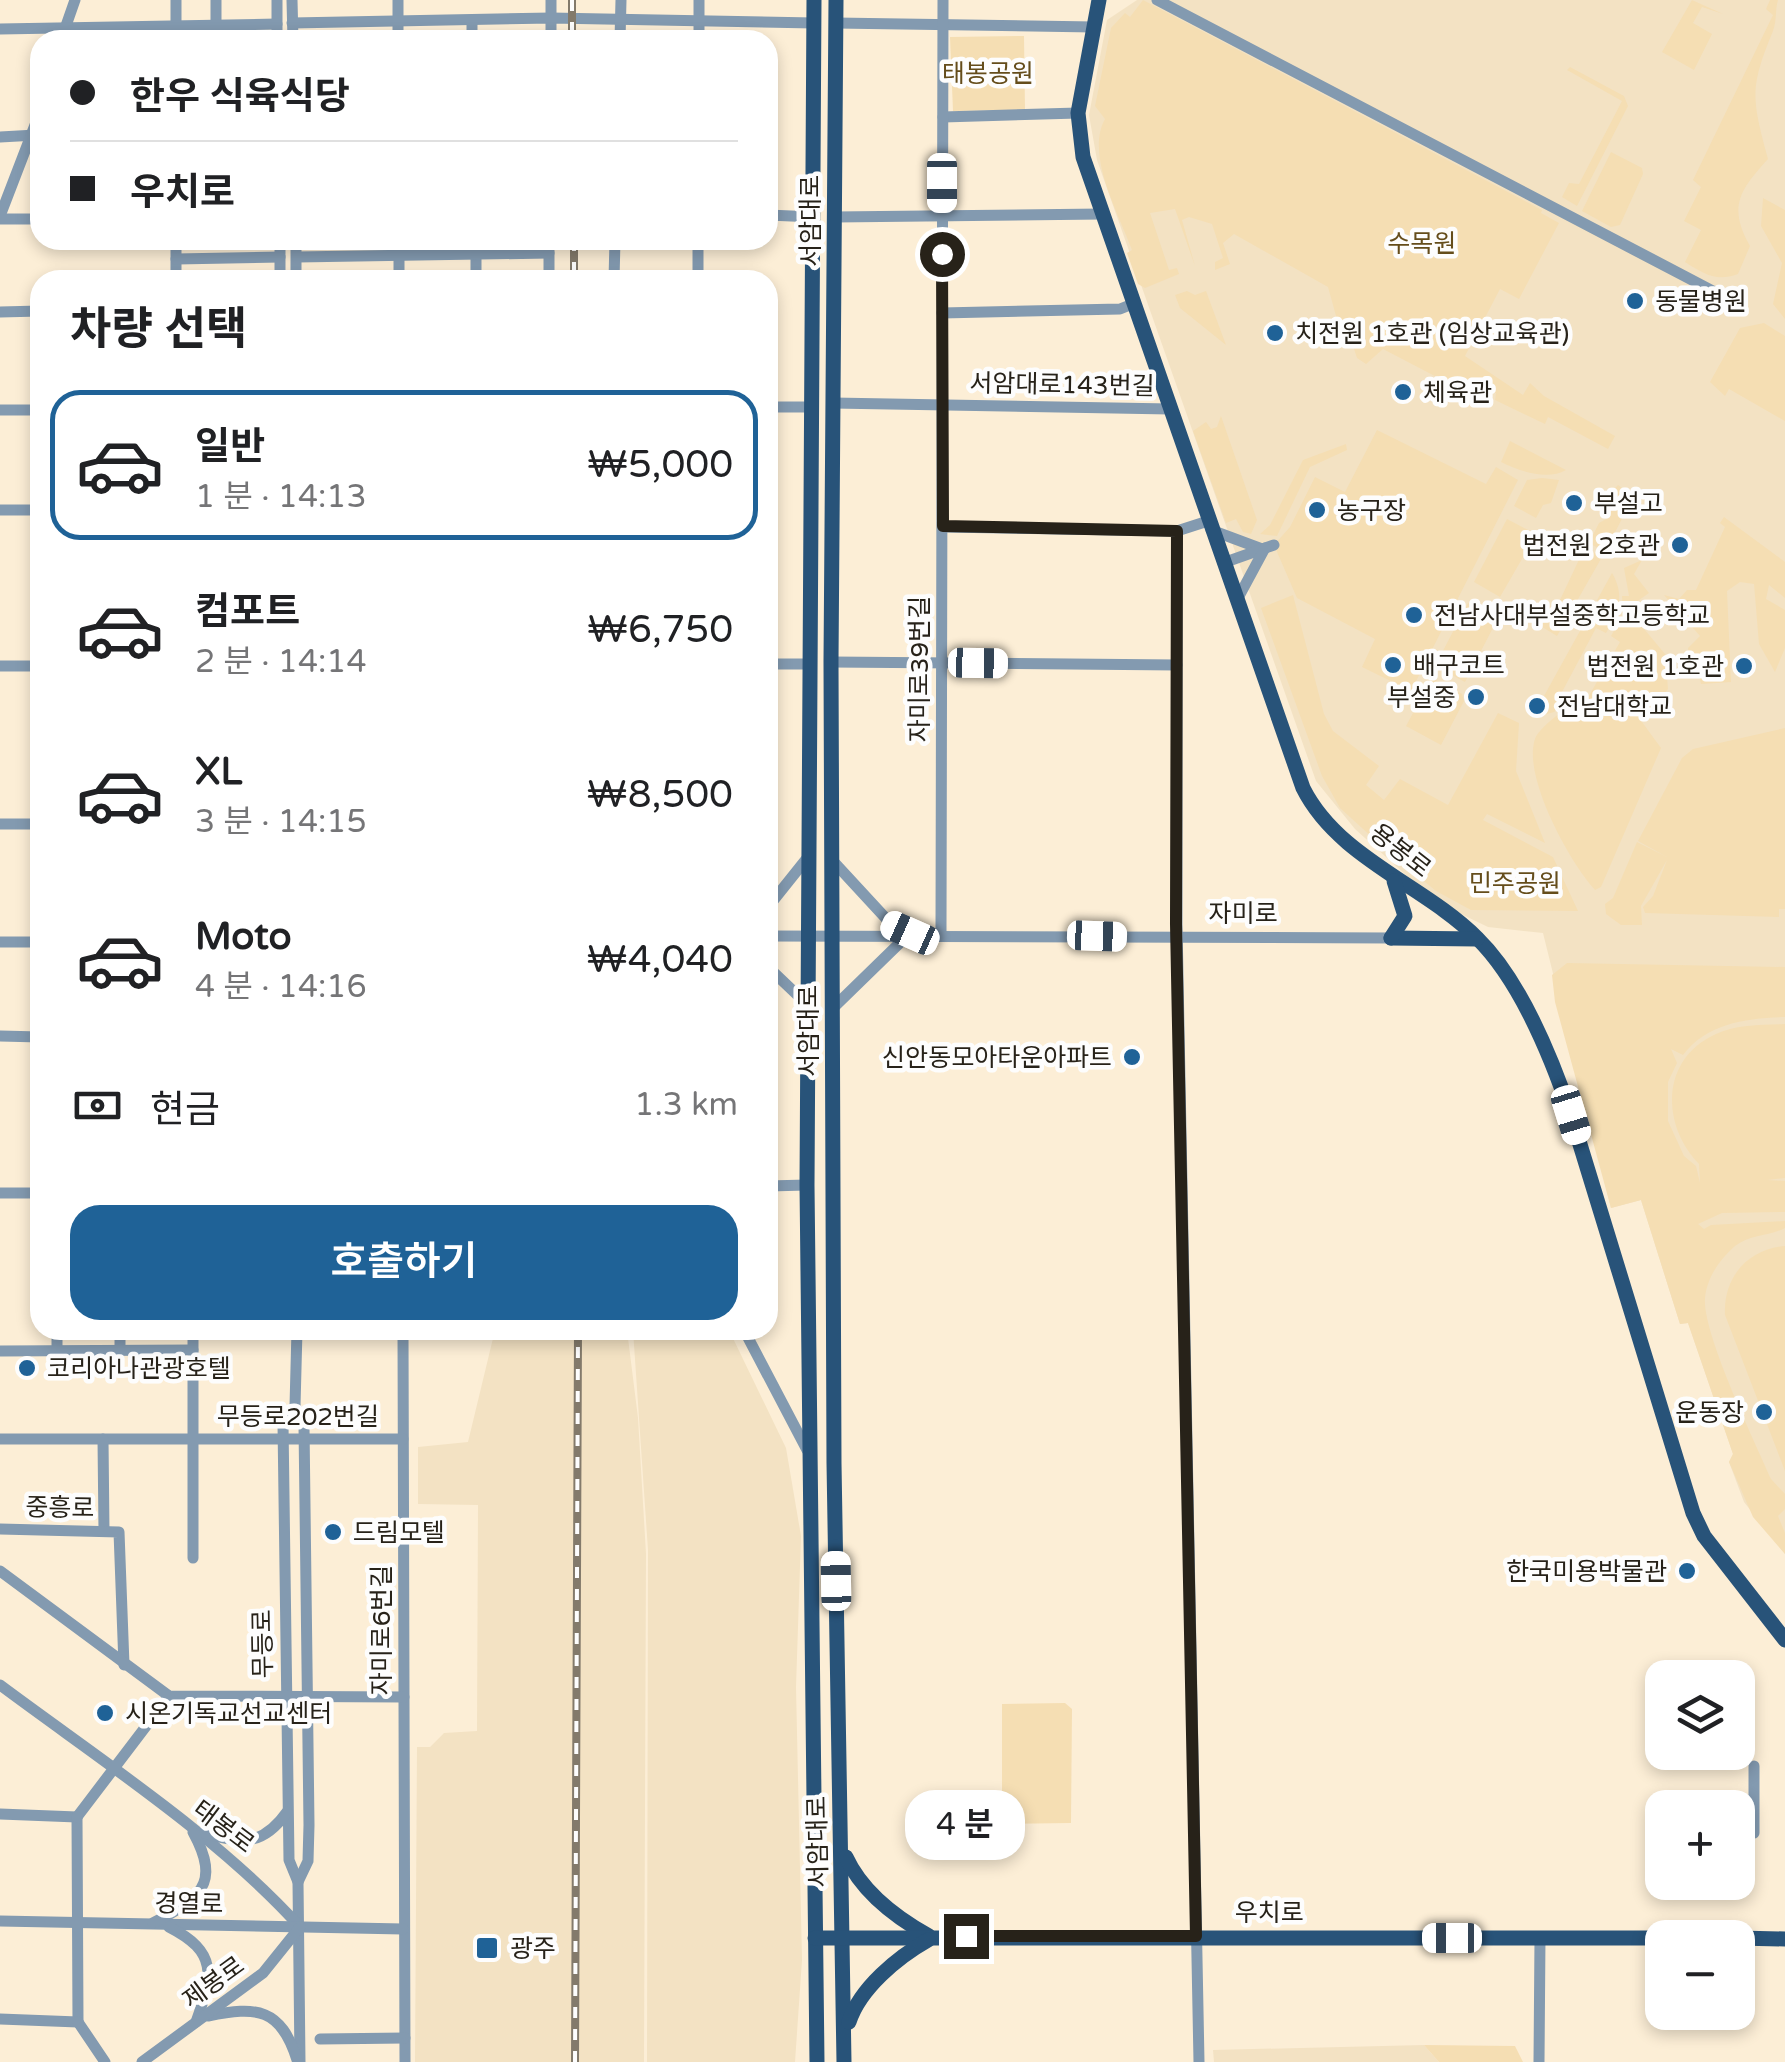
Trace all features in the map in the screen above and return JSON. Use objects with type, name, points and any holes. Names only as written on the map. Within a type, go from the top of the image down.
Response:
[{"type":"main road","name":"서암대로","points":[[814,0],[807,1185],[817,2062]]},
{"type":"main road","name":"서암대로","points":[[836,0],[831,662],[844,2062]]},
{"type":"main road","name":"용봉로","points":[[1099,0],[1078,113],[1083,157],[1282,738],[1312,807],[1327,824],[1478,938],[1550,1054],[1693,1513],[1704,1536],[1785,1640]]},
{"type":"main road","points":[[1390,873],[1404,905],[1400,928],[1391,938]]},
{"type":"main road","name":"자미로","points":[[1391,938],[1478,938]]},
{"type":"main road","points":[[842,1849],[855,1878],[900,1920],[932,1938]]},
{"type":"main road","name":"우치로","points":[[815,1938],[1645,1938]]},
{"type":"main road","points":[[844,2036],[853,2008],[903,1954],[932,1938]]},
{"type":"main road","points":[[1755,1938],[1785,1939]]},
{"type":"street","points":[[64,30],[75,0]]},
{"type":"street","points":[[176,0],[176,30]]},
{"type":"street","points":[[216,0],[216,25]]},
{"type":"street","points":[[277,0],[277,30]]},
{"type":"street","points":[[292,0],[292,30]]},
{"type":"street","points":[[398,0],[398,30]]},
{"type":"street","points":[[551,30],[552,0]]},
{"type":"street","points":[[620,30],[621,0]]},
{"type":"street","points":[[699,0],[700,30]]},
{"type":"street","name":"자미로39번길","points":[[941,934],[943,0]]},
{"type":"street","points":[[1156,0],[1732,301]]},
{"type":"street","points":[[292,23],[552,18],[814,23]]},
{"type":"street","points":[[472,21],[472,30]]},
{"type":"street","points":[[836,23],[1094,27]]},
{"type":"street","points":[[113,30],[277,24]]},
{"type":"street","points":[[0,29],[30,31]]},
{"type":"street","points":[[942,117],[1078,113]]},
{"type":"street","points":[[0,137],[30,135]]},
{"type":"street","points":[[30,151],[0,217],[30,218]]},
{"type":"street","points":[[835,217],[1102,214]]},
{"type":"street","points":[[778,216],[814,217]]},
{"type":"street","points":[[176,250],[176,270]]},
{"type":"street","points":[[280,250],[280,270]]},
{"type":"street","points":[[296,270],[297,250]]},
{"type":"street","points":[[399,250],[399,270]]},
{"type":"street","points":[[476,250],[476,270]]},
{"type":"street","points":[[297,257],[518,250]]},
{"type":"street","points":[[176,259],[280,257]]},
{"type":"street","points":[[942,312],[1120,309],[1135,304]]},
{"type":"street","points":[[0,312],[30,312]]},
{"type":"street","name":"서암대로143번길","points":[[833,403],[1170,408]]},
{"type":"street","points":[[778,407],[813,407]]},
{"type":"street","points":[[0,410],[30,410]]},
{"type":"street","points":[[0,510],[30,510]]},
{"type":"street","points":[[943,526],[1177,531],[1209,525],[1267,547]]},
{"type":"street","points":[[1177,531],[1177,938],[1199,2062]]},
{"type":"street","points":[[1223,563],[1267,547]]},
{"type":"street","points":[[1236,602],[1267,547]]},
{"type":"street","points":[[831,662],[1177,664]]},
{"type":"street","points":[[778,664],[812,664]]},
{"type":"street","points":[[0,666],[30,666]]},
{"type":"street","points":[[0,824],[30,824]]},
{"type":"street","points":[[778,894],[810,854]]},
{"type":"street","points":[[832,860],[892,925],[910,933],[833,1008]]},
{"type":"street","name":"자미로","points":[[778,936],[910,933],[1391,938]]},
{"type":"street","points":[[0,942],[30,942]]},
{"type":"street","points":[[778,976],[810,1006]]},
{"type":"street","points":[[0,1036],[30,1036]]},
{"type":"street","points":[[778,1186],[807,1185]]},
{"type":"street","points":[[0,1193],[30,1193]]},
{"type":"street","points":[[57,1340],[57,1350]]},
{"type":"street","points":[[120,1340],[120,1350]]},
{"type":"street","name":"무등로202번길","points":[[194,1340],[194,1439]]},
{"type":"street","name":"무등로","points":[[297,1340],[295,1406],[304,1438],[308,1861],[298,1882]]},
{"type":"street","name":"자미로6번길","points":[[403,1340],[405,2062]]},
{"type":"street","points":[[749,1340],[809,1453]]},
{"type":"street","points":[[0,1351],[194,1350]]},
{"type":"street","name":"무등로","points":[[295,1406],[283,1424],[283,1438],[288,1860],[298,1882],[299,2062]]},
{"type":"street","name":"무등로202번길","points":[[0,1440],[403,1438]]},
{"type":"street","points":[[103,1439],[104,1530]]},
{"type":"street","points":[[193,1558],[194,1439]]},
{"type":"street","name":"중흥로","points":[[0,1529],[120,1532],[124,1665]]},
{"type":"street","points":[[0,1571],[169,1696],[404,1697]]},
{"type":"street","name":"태봉로","points":[[0,1684],[259,1882],[300,1928]]},
{"type":"street","points":[[106,2062],[78,2022],[78,1817],[169,1696]]},
{"type":"street","points":[[191,1829],[235,1842],[251,1842],[266,1837],[288,1811]]},
{"type":"street","points":[[0,1814],[78,1817]]},
{"type":"street","points":[[150,1924],[186,1904],[204,1882],[208,1865],[191,1829]]},
{"type":"street","name":"경열로","points":[[0,1920],[403,1929]]},
{"type":"street","points":[[165,1924],[199,1945],[206,1960],[208,1988],[200,2020],[247,2010],[272,2017],[288,2034],[299,2062]]},
{"type":"street","name":"제봉로","points":[[142,2062],[263,1973],[300,1928]]},
{"type":"street","points":[[1538,2062],[1540,1938]]},
{"type":"street","points":[[0,2019],[78,2022]]},
{"type":"street","points":[[320,2039],[405,2038]]},
{"type":"shaded area","name":"전남대학교","points":[[1137,0],[1785,0],[1785,1554],[1744,1502],[1729,1462],[1733,1454],[1688,1323],[1680,1324],[1641,1200],[1611,1208],[1543,933],[1488,927],[1455,911],[1417,885],[1355,829],[1316,781],[1097,160],[1089,115],[1107,20]]},
{"type":"shaded area","points":[[493,1340],[628,1340],[638,1418],[646,1554],[644,2062],[415,2062],[417,1747],[430,1747],[444,1733],[477,1731],[478,1505],[418,1504],[418,1447],[468,1442]]},
{"type":"shaded area","points":[[634,1340],[734,1340],[786,1448],[801,1536],[796,1687],[802,1960],[795,2062],[647,2062],[648,1550]]},
{"type":"shaded area","points":[[1424,2045],[1439,2062],[1214,2062],[1213,2050]]},
{"type":"green space","name":"수목원","points":[[1143,0],[1542,210],[1559,223],[1519,299],[1500,289],[1465,356],[1523,395],[1530,383],[1544,396],[1615,436],[1608,449],[1548,417],[1545,424],[1495,400],[1496,393],[1461,377],[1452,385],[1383,349],[1366,364],[1357,358],[1345,322],[1338,323],[1328,287],[1234,234],[1223,243],[1230,264],[1215,270],[1215,262],[1223,258],[1212,224],[1189,217],[1182,220],[1195,266],[1175,209],[1150,213],[1169,270],[1177,268],[1179,274],[1145,288],[1138,284],[1127,253],[1132,250],[1101,167],[1100,133],[1105,119],[1095,106],[1111,28],[1125,13],[1130,17]]},
{"type":"green space","points":[[1692,0],[1723,14],[1702,7],[1693,23],[1712,34],[1694,70],[1662,52]]},
{"type":"green space","points":[[1770,0],[1778,0],[1775,23],[1755,94],[1768,159],[1740,199],[1739,220],[1750,246],[1738,274],[1717,277],[1685,262],[1701,230],[1684,221],[1701,187],[1693,180],[1773,15],[1766,9]]},
{"type":"green space","name":"태봉공원","points":[[1024,36],[1025,110],[953,111],[950,37]]},
{"type":"green space","points":[[1570,67],[1624,96],[1628,106],[1577,206],[1562,197],[1569,183],[1579,184],[1622,101],[1567,70]]},
{"type":"green space","points":[[1611,152],[1642,168],[1643,174],[1620,225],[1611,227],[1582,211]]},
{"type":"green space","points":[[1763,198],[1785,210],[1785,319],[1773,304],[1782,263],[1761,226]]},
{"type":"green space","points":[[1187,291],[1195,295],[1206,291],[1226,345],[1180,308],[1175,295]]},
{"type":"green space","points":[[1764,323],[1785,336],[1785,421],[1729,389],[1725,396],[1710,382],[1740,328]]},
{"type":"green space","points":[[1221,416],[1257,520],[1251,534],[1243,532],[1236,519],[1226,523],[1193,431],[1206,422],[1211,429],[1217,427]]},
{"type":"green space","points":[[1377,430],[1486,484],[1496,467],[1518,480],[1411,691],[1362,667],[1375,639],[1297,598],[1274,545],[1290,527],[1315,477],[1345,492]]},
{"type":"green space","points":[[1510,441],[1566,470],[1542,475],[1501,462]]},
{"type":"green space","points":[[1346,444],[1347,450],[1310,467],[1277,536],[1260,534],[1270,525],[1303,460]]},
{"type":"green space","points":[[1527,480],[1559,480],[1551,503],[1543,505],[1536,518],[1514,506]]},
{"type":"green space","points":[[1618,485],[1633,497],[1605,552],[1589,543],[1599,523],[1610,517],[1612,505],[1605,499]]},
{"type":"green space","points":[[1724,517],[1785,562],[1785,598],[1769,585],[1766,599],[1785,610],[1785,648],[1775,672],[1759,644],[1754,584],[1740,582],[1727,591],[1731,682],[1701,684],[1699,675],[1691,677],[1688,648],[1700,636],[1664,595],[1679,599],[1687,590],[1696,590],[1725,527],[1720,523]]},
{"type":"green space","points":[[1507,519],[1530,531],[1526,552],[1500,597],[1474,582]]},
{"type":"green space","points":[[1585,547],[1602,557],[1557,636],[1539,625],[1543,615],[1551,619]]},
{"type":"green space","points":[[1642,560],[1634,574],[1649,593],[1632,605],[1635,618],[1665,654],[1668,689],[1642,722],[1661,748],[1601,887],[1595,890],[1573,860],[1542,796],[1535,774],[1535,739],[1546,724],[1574,701],[1583,706],[1620,642],[1611,636],[1623,615],[1622,596],[1629,596],[1624,568]]},
{"type":"green space","points":[[1612,573],[1619,596],[1611,625],[1606,633],[1596,628],[1562,692],[1569,698],[1554,712],[1540,716],[1544,696]]},
{"type":"green space","name":"민주공원","points":[[1293,595],[1324,714],[1333,731],[1379,766],[1366,785],[1384,800],[1400,779],[1448,805],[1498,713],[1519,723],[1516,771],[1545,843],[1487,814],[1483,820],[1553,857],[1578,911],[1471,910],[1436,891],[1398,860],[1412,838],[1395,858],[1340,808],[1322,776],[1261,608]]},
{"type":"green space","points":[[1468,603],[1498,618],[1465,682],[1435,666]]},
{"type":"green space","points":[[1432,678],[1462,694],[1464,701],[1441,745],[1406,726]]},
{"type":"green space","points":[[1785,728],[1785,909],[1779,909],[1779,917],[1645,913],[1643,907],[1653,896],[1667,860],[1641,906],[1642,925],[1621,925],[1606,914],[1605,904],[1613,898],[1637,842],[1667,857],[1638,841],[1682,758],[1693,749]]},
{"type":"green space","points":[[1567,963],[1785,967],[1785,1017],[1729,1024],[1704,1036],[1683,1055],[1671,1049],[1677,1063],[1668,1082],[1668,1121],[1684,1156],[1696,1166],[1700,1183],[1699,1164],[1678,1131],[1673,1112],[1672,1094],[1684,1059],[1698,1045],[1724,1031],[1785,1024],[1785,1178],[1767,1180],[1785,1181],[1785,1212],[1722,1213],[1698,1224],[1704,1229],[1711,1225],[1785,1221],[1785,1228],[1747,1239],[1729,1251],[1711,1276],[1705,1298],[1712,1336],[1731,1388],[1771,1479],[1785,1494],[1785,1509],[1778,1516],[1785,1533],[1785,1554],[1753,1517],[1729,1462],[1733,1454],[1688,1323],[1680,1324],[1641,1200],[1611,1208],[1555,1002],[1552,975]]},
{"type":"green space","name":"운동장","points":[[1785,1246],[1785,1471],[1725,1315],[1725,1301],[1740,1267],[1760,1253]]},
{"type":"green space","points":[[1065,1703],[1072,1709],[1071,1823],[1002,1824],[1002,1704]]},
{"type":"green space","points":[[1424,2045],[1515,2046],[1523,2062],[1439,2062]]},
{"type":"railway","points":[[572,0],[572,30]]},
{"type":"railway","points":[[574,250],[574,270]]},
{"type":"railway","points":[[575,2062],[578,1340]]},
{"type":"place","name":"동물병원","points":[[1635,301]]},
{"type":"place","name":"치전원 1호관 (임상교육관)","points":[[1275,333]]},
{"type":"place","name":"체육관","points":[[1403,392]]},
{"type":"place","name":"부설고","points":[[1574,503]]},
{"type":"place","name":"농구장","points":[[1317,510]]},
{"type":"place","name":"법전원 2호관","points":[[1680,545]]},
{"type":"place","name":"전남사대부설중학고등학교","points":[[1414,615]]},
{"type":"place","name":"배구코트","points":[[1393,665]]},
{"type":"place","name":"법전원 1호관","points":[[1744,666]]},
{"type":"place","name":"부설중","points":[[1476,697]]},
{"type":"place","name":"전남대학교","points":[[1537,706]]},
{"type":"place","name":"신안동모아타운아파트","points":[[1132,1057]]},
{"type":"place","name":"코리아나관광호텔","points":[[27,1368]]},
{"type":"place","name":"운동장","points":[[1764,1412]]},
{"type":"place","name":"드림모텔","points":[[333,1532]]},
{"type":"place","name":"한국미용박물관","points":[[1687,1571]]},
{"type":"place","name":"시온기독교선교센터","points":[[105,1713]]},
{"type":"place","name":"광주","points":[[487,1948]]},
{"type":"route","points":[[942,254],[943,526],[1177,531],[1176,924],[1196,1936],[966,1936]]}]
